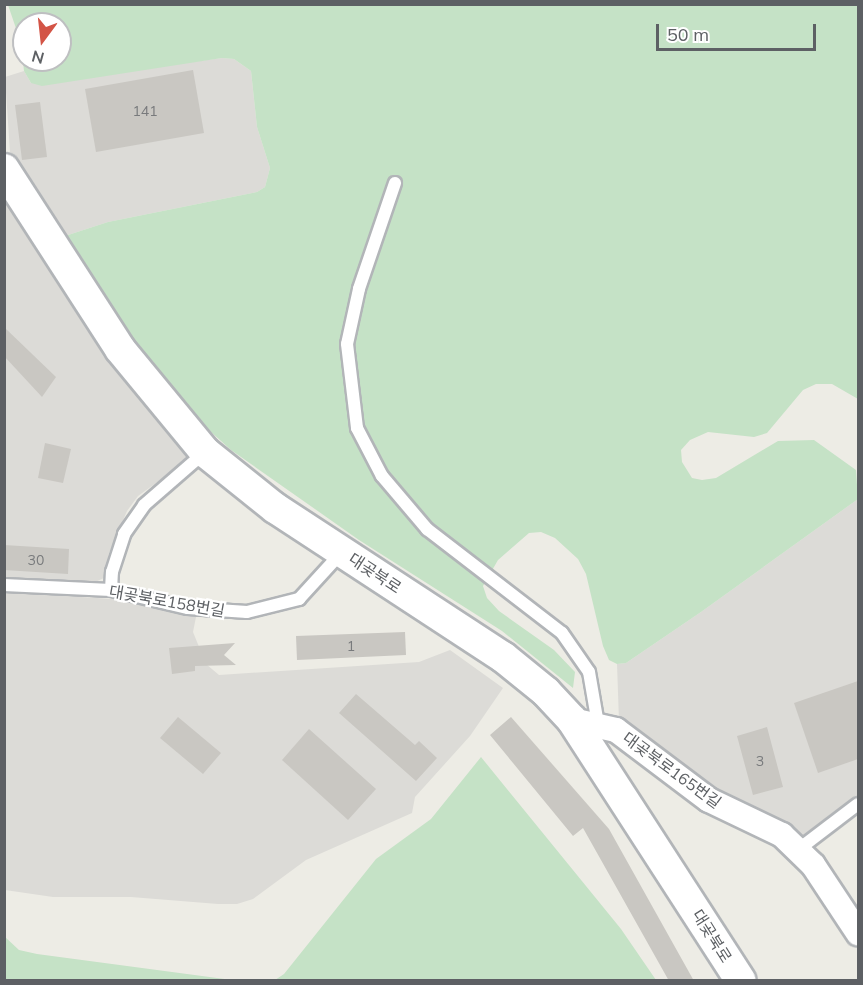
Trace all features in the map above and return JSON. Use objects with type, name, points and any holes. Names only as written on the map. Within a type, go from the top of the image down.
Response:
[{"type":"street","name":"대곶북로","points":[[4,169],[120,349],[205,452],[275,508],[503,657],[585,722],[740,981]]},
{"type":"street","name":"대곶북로165번길","points":[[585,722],[636,744],[709,800],[775,832],[799,849],[858,933]]},
{"type":"lane","name":"대곶북로","points":[[395,183],[359,289],[347,344],[357,428],[382,476],[427,529],[562,633],[589,672],[585,722]]},
{"type":"lane","points":[[111,590],[112,572],[124,534],[144,505],[205,452]]},
{"type":"lane","name":"대곶북로158번길","points":[[4,585],[111,590],[188,608],[247,612],[299,599],[342,552]]},
{"type":"lane","points":[[799,849],[858,804]]},
{"type":"shaded area","points":[[222,58],[234,59],[251,71],[257,127],[270,168],[265,187],[257,192],[108,222],[65,236],[10,152],[5,77],[25,72],[31,83]]},
{"type":"shaded area","points":[[4,195],[187,455],[181,465],[138,496],[127,511],[109,553],[104,578],[95,582],[5,577]]},
{"type":"shaded area","points":[[858,499],[858,812],[808,850],[745,813],[619,721],[617,664],[626,663],[701,612]]},
{"type":"shaded area","points":[[5,592],[112,599],[196,617],[193,632],[206,664],[219,675],[419,662],[450,650],[503,688],[470,736],[415,797],[412,813],[306,860],[253,899],[237,904],[218,904],[131,897],[53,897],[5,890]]},
{"type":"green space","points":[[8,5],[858,5],[858,399],[832,384],[816,384],[803,390],[767,433],[754,437],[708,432],[690,440],[681,450],[682,462],[692,478],[702,480],[716,478],[778,441],[814,440],[856,470],[858,499],[701,612],[626,663],[617,664],[609,660],[603,646],[586,574],[578,559],[555,538],[541,532],[529,533],[498,560],[483,586],[487,598],[499,611],[554,650],[575,672],[573,688],[502,631],[359,540],[231,450],[200,422],[139,347],[65,236],[108,222],[257,192],[265,187],[270,168],[257,127],[251,71],[234,59],[222,58],[42,86],[31,83],[25,72],[72,72],[72,12],[12,12],[12,17]]},
{"type":"green space","points":[[481,757],[621,929],[656,980],[275,980],[284,974],[376,859],[431,819]]},
{"type":"green space","points":[[4,936],[19,950],[37,954],[232,980],[5,980]]},
{"type":"building","points":[[193,70],[204,133],[96,152],[85,89]]},
{"type":"building","points":[[40,102],[47,157],[22,160],[15,105]]},
{"type":"building","points":[[4,327],[56,377],[42,397],[4,356]]},
{"type":"building","points":[[45,443],[71,449],[63,483],[38,478]]},
{"type":"building","points":[[4,545],[69,549],[68,574],[4,570]]},
{"type":"building","points":[[405,632],[406,655],[297,660],[296,636]]},
{"type":"building","points":[[235,643],[224,655],[236,665],[195,666],[195,671],[172,674],[169,648]]},
{"type":"building","points":[[858,681],[858,759],[818,773],[794,703]]},
{"type":"building","points":[[356,694],[415,745],[419,741],[437,758],[416,781],[339,713]]},
{"type":"building","points":[[178,717],[221,753],[203,774],[160,738]]},
{"type":"building","points":[[511,717],[609,829],[694,981],[669,981],[583,828],[573,836],[490,735]]},
{"type":"building","points":[[767,727],[783,787],[753,795],[737,736]]},
{"type":"building","points":[[309,729],[376,789],[348,820],[282,760]]}]
